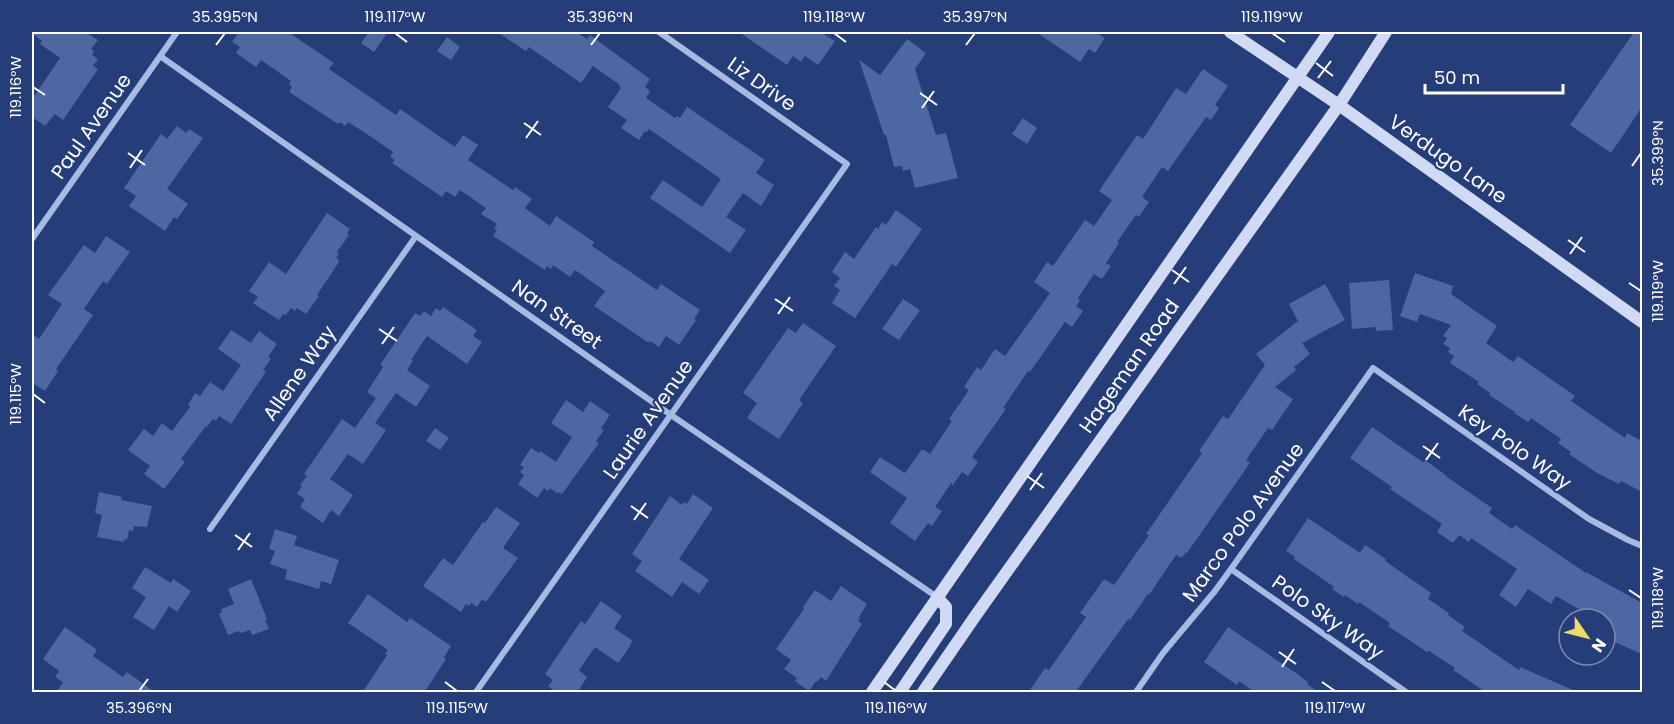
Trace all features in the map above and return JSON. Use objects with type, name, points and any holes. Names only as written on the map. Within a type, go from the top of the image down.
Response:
[{"type":"main road","name":"Verdugo Lane","points":[[1230,32],[1339,105],[1642,322]]},
{"type":"main road","name":"Hageman Road","points":[[872,693],[1329,32]]},
{"type":"main road","name":"Hageman Road","points":[[923,693],[983,605],[1339,105],[1386,32]]},
{"type":"main road","points":[[900,693],[946,624],[946,608],[937,597]]},
{"type":"street","name":"Paul Avenue","points":[[32,239],[177,32]]},
{"type":"street","name":"Liz Drive","points":[[658,32],[847,164]]},
{"type":"street","name":"Nan Street","points":[[160,56],[671,415],[937,597]]},
{"type":"street","name":"Laurie Avenue","points":[[476,693],[847,164]]},
{"type":"street","name":"Allene Way","points":[[210,529],[416,236]]},
{"type":"street","name":"Key Polo Way","points":[[1373,368],[1589,519],[1642,546]]},
{"type":"street","name":"Marco Polo Avenue","points":[[1136,693],[1163,653],[1232,569],[1373,368]]},
{"type":"street","name":"Polo Sky Way","points":[[1232,569],[1406,693]]},
{"type":"building","points":[[32,32],[85,32],[98,40],[91,49],[94,51],[92,55],[98,59],[93,66],[98,69],[63,120],[55,114],[45,126],[32,117],[32,99],[60,58],[40,44],[42,41]]},
{"type":"building","points":[[239,32],[288,32],[334,63],[329,69],[396,115],[400,109],[455,147],[463,135],[478,145],[468,160],[513,190],[515,187],[532,199],[525,208],[550,226],[556,216],[594,242],[592,246],[657,290],[661,284],[700,310],[694,319],[696,320],[679,345],[666,336],[659,347],[650,341],[649,343],[594,306],[605,291],[575,270],[570,277],[553,265],[551,269],[547,266],[545,270],[493,236],[497,230],[494,228],[497,224],[481,214],[486,208],[460,190],[455,197],[446,191],[442,197],[392,163],[395,160],[390,157],[393,152],[348,122],[345,126],[340,122],[338,124],[289,92],[292,87],[289,84],[291,81],[261,60],[256,67],[236,53],[240,47],[232,42]]},
{"type":"building","points":[[369,32],[388,32],[374,52],[361,43]]},
{"type":"building","points":[[497,32],[576,32],[587,39],[590,35],[650,79],[645,87],[650,91],[646,98],[675,118],[677,116],[680,118],[687,107],[765,160],[756,173],[774,185],[761,206],[743,193],[726,217],[746,230],[730,253],[650,198],[663,180],[702,207],[721,179],[649,129],[639,140],[621,128],[627,120],[608,107],[621,88],[620,85],[593,66],[581,83],[529,47],[526,51]]},
{"type":"building","points":[[739,32],[820,32],[835,41],[818,65],[805,56],[801,62],[793,56],[787,65]]},
{"type":"building","points":[[1036,32],[1095,32],[1105,38],[1095,53],[1089,49],[1080,62]]},
{"type":"building","points":[[1634,32],[1642,32],[1642,107],[1611,153],[1570,125]]},
{"type":"building","points":[[447,37],[460,47],[451,60],[437,51]]},
{"type":"building","points":[[907,39],[926,53],[915,69],[936,135],[946,133],[958,178],[915,188],[910,169],[903,171],[902,166],[894,167],[886,135],[884,135],[859,60],[880,75]]},
{"type":"building","points":[[1203,69],[1228,86],[1215,105],[1219,108],[1211,120],[1206,117],[1168,171],[1162,167],[1142,197],[1149,202],[1139,217],[1136,215],[1117,242],[1119,243],[1106,263],[1111,266],[1102,279],[1094,274],[1078,298],[1080,300],[1076,306],[1083,311],[1072,327],[1065,322],[1030,372],[1028,371],[1003,408],[1006,409],[972,457],[978,462],[968,476],[962,472],[953,485],[951,483],[935,507],[942,511],[932,526],[928,523],[915,541],[890,523],[907,498],[870,472],[880,457],[905,473],[922,449],[930,454],[952,421],[949,419],[969,390],[964,387],[977,367],[981,370],[995,349],[1005,356],[1050,293],[1034,282],[1047,262],[1053,266],[1085,220],[1094,226],[1112,200],[1099,191],[1137,135],[1143,139],[1176,88],[1186,94]]},
{"type":"building","points":[[1023,118],[1037,128],[1027,144],[1012,134]]},
{"type":"building","points":[[177,126],[186,133],[189,129],[203,138],[167,189],[188,204],[177,219],[174,217],[165,231],[129,206],[136,196],[124,188],[161,134],[167,139]]},
{"type":"building","points":[[896,210],[922,229],[896,267],[892,264],[855,318],[832,303],[840,290],[834,286],[840,278],[832,272],[845,252],[854,259],[876,227],[878,229],[882,222],[886,225]]},
{"type":"building","points":[[327,213],[350,229],[347,233],[349,235],[337,252],[339,254],[336,258],[339,262],[306,314],[297,308],[295,311],[291,308],[279,320],[253,303],[258,297],[249,291],[269,262],[286,274]]},
{"type":"building","points":[[106,236],[130,252],[107,284],[103,281],[84,309],[93,315],[56,369],[58,371],[45,391],[32,383],[32,334],[39,339],[62,304],[48,295],[84,245],[95,253]]},
{"type":"building","points":[[1415,273],[1453,286],[1451,294],[1497,326],[1486,343],[1513,362],[1518,356],[1575,396],[1571,401],[1625,438],[1627,433],[1642,441],[1642,492],[1621,481],[1619,484],[1597,473],[1569,454],[1571,452],[1558,443],[1561,439],[1531,418],[1528,422],[1514,413],[1489,395],[1490,393],[1477,384],[1479,382],[1450,363],[1454,356],[1448,352],[1450,348],[1443,344],[1447,338],[1443,336],[1451,325],[1420,314],[1417,322],[1400,316]]},
{"type":"building","points":[[1389,280],[1393,330],[1376,331],[1376,327],[1352,329],[1349,283]]},
{"type":"building","points":[[1325,284],[1345,320],[1302,343],[1310,354],[1294,367],[1296,370],[1275,387],[1293,399],[1272,430],[1268,428],[1246,460],[1250,463],[1187,553],[1182,558],[1176,555],[1149,595],[1130,620],[1128,619],[1075,693],[1028,693],[1045,668],[1049,670],[1086,617],[1080,613],[1104,579],[1114,585],[1202,453],[1199,451],[1223,416],[1228,419],[1265,365],[1256,354],[1298,321],[1289,304]]},
{"type":"building","points":[[903,299],[920,310],[899,340],[882,329]]},
{"type":"building","points":[[443,307],[477,330],[473,336],[482,342],[467,364],[427,336],[407,370],[430,386],[416,407],[396,393],[375,423],[386,430],[363,464],[348,454],[330,479],[353,495],[339,516],[331,510],[323,523],[300,507],[305,499],[297,494],[307,476],[304,474],[342,419],[355,428],[376,398],[367,392],[383,367],[380,365],[415,313],[420,316],[424,311],[431,316],[436,308],[440,311]]},
{"type":"building","points":[[803,323],[836,346],[799,400],[803,403],[779,439],[747,418],[757,403],[743,393],[788,328],[796,333]]},
{"type":"building","points":[[231,330],[251,343],[259,331],[277,344],[268,357],[271,359],[263,370],[266,372],[231,424],[219,416],[216,421],[213,419],[206,426],[181,459],[185,462],[164,489],[144,474],[150,466],[128,450],[144,429],[153,436],[162,423],[172,431],[190,407],[188,405],[195,393],[200,396],[210,382],[223,391],[241,365],[218,349]]},
{"type":"building","points":[[566,400],[583,412],[590,401],[610,415],[601,428],[604,430],[596,441],[599,443],[562,494],[550,488],[548,491],[544,488],[537,498],[518,484],[524,475],[520,472],[524,467],[520,465],[531,448],[556,462],[572,437],[551,423]]},
{"type":"building","points":[[1372,427],[1424,463],[1425,460],[1492,508],[1489,513],[1512,529],[1515,525],[1586,573],[1642,603],[1642,654],[1617,643],[1617,607],[1575,607],[1556,596],[1551,604],[1528,589],[1516,607],[1499,595],[1517,569],[1471,538],[1469,542],[1459,535],[1453,543],[1437,532],[1442,524],[1390,489],[1392,487],[1350,458]]},
{"type":"building","points":[[435,428],[449,438],[440,450],[426,441]]},
{"type":"building","points":[[99,492],[122,497],[121,500],[152,506],[147,527],[134,526],[133,531],[129,530],[127,540],[124,539],[124,542],[97,537],[102,515],[95,513]]},
{"type":"building","points":[[693,494],[713,508],[679,559],[709,580],[699,594],[682,582],[672,597],[635,571],[642,561],[632,554],[670,496],[682,505],[684,502],[687,504]]},
{"type":"building","points":[[496,507],[520,523],[503,548],[518,558],[486,602],[482,599],[477,607],[471,603],[469,606],[466,604],[461,612],[423,586],[443,558],[453,565]]},
{"type":"building","points":[[1308,518],[1360,553],[1365,545],[1386,559],[1385,561],[1431,593],[1428,599],[1465,627],[1462,631],[1519,670],[1520,667],[1580,693],[1487,693],[1453,670],[1455,668],[1388,626],[1390,623],[1359,602],[1358,604],[1332,589],[1334,587],[1294,559],[1295,557],[1286,551]]},
{"type":"building","points":[[275,529],[297,536],[294,545],[339,560],[331,584],[321,581],[319,589],[285,579],[287,570],[270,564],[275,551],[269,549]]},
{"type":"building","points":[[145,567],[171,583],[173,579],[191,591],[177,612],[169,606],[154,630],[133,617],[146,597],[132,588]]},
{"type":"building","points":[[251,579],[269,629],[252,635],[250,630],[228,635],[219,614],[222,612],[221,609],[234,604],[228,589]]},
{"type":"building","points":[[841,586],[867,604],[858,621],[862,624],[826,681],[821,677],[809,691],[795,681],[797,678],[784,669],[791,660],[776,649],[815,590],[831,601]]},
{"type":"building","points":[[368,594],[407,622],[410,618],[451,646],[444,657],[446,659],[424,693],[362,693],[388,650],[348,623]]},
{"type":"building","points":[[601,601],[622,616],[614,628],[633,641],[618,663],[595,647],[579,670],[587,677],[577,693],[557,693],[548,686],[553,680],[545,674],[581,621],[585,624]]},
{"type":"building","points":[[65,627],[97,650],[93,656],[123,677],[127,672],[156,693],[56,693],[63,682],[55,677],[59,671],[43,659]]},
{"type":"building","points":[[1228,627],[1296,673],[1320,693],[1256,693],[1239,681],[1237,685],[1204,662]]}]
